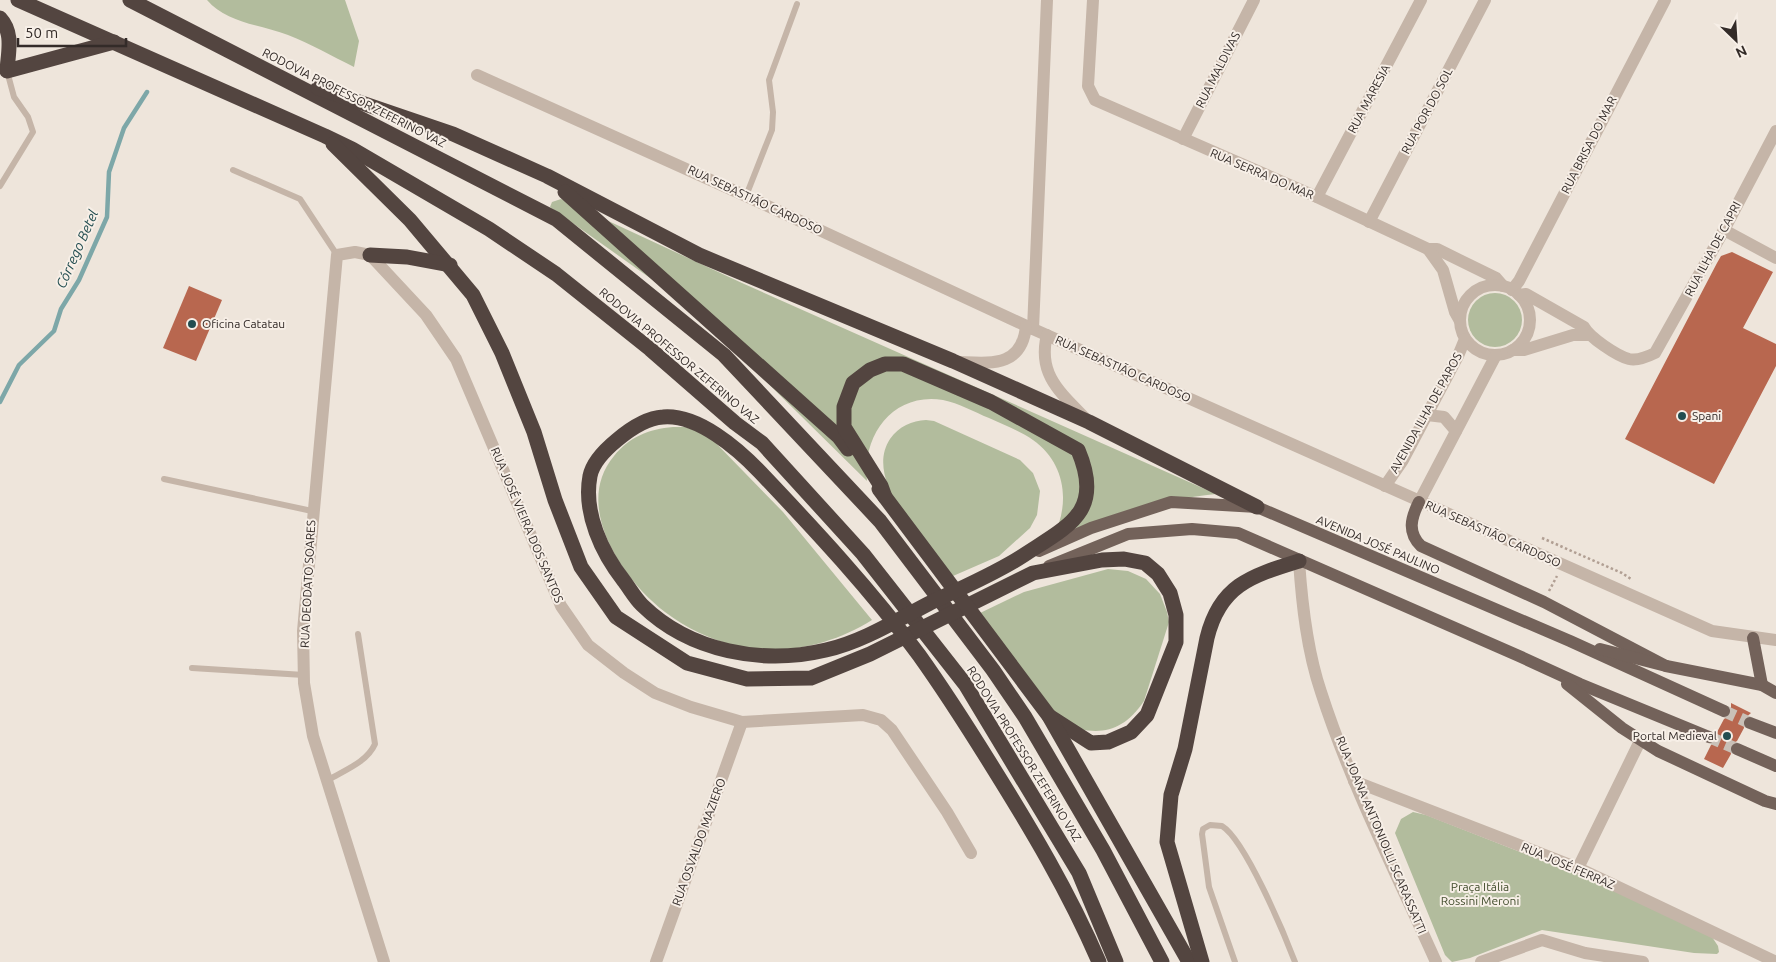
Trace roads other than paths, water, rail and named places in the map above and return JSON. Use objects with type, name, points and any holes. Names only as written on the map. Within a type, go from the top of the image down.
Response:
[{"type":"highway","name":"RODOVIA PROFESSOR ZEFERINO VAZ","points":[[18,0],[352,149],[489,229],[556,274],[650,349],[735,423],[762,442],[863,554],[964,684],[1080,872],[1116,962]]},
{"type":"highway","name":"RODOVIA PROFESSOR ZEFERINO VAZ","points":[[130,0],[556,220],[724,354],[880,521],[993,670],[1025,717],[1103,850],[1162,962]]},
{"type":"highway","points":[[0,18],[6,24],[9,36],[3,75],[114,42]]},
{"type":"highway","points":[[272,73],[453,134],[547,176],[699,255],[952,361],[1089,422],[1257,507]]},
{"type":"highway","points":[[325,136],[410,220],[450,265],[472,295],[502,353],[534,432],[555,500],[581,567],[616,617],[687,663],[747,679],[811,678],[870,654],[1033,573],[1102,560],[1124,559],[1144,563],[1158,574],[1170,593],[1176,615],[1176,642],[1147,715],[1131,732],[1108,742],[1091,743],[1049,716]]},
{"type":"highway","points":[[547,176],[839,437],[1049,716],[1189,962]]},
{"type":"highway","points":[[370,255],[407,257],[450,265]]},
{"type":"highway","points":[[885,497],[881,486],[844,427],[844,408],[853,384],[870,370],[885,364],[903,364],[991,402],[1078,450],[1088,477],[1083,508],[1066,528],[1012,564],[992,573],[856,640],[827,650],[787,656],[752,656],[713,647],[674,629],[642,605],[612,565],[595,530],[589,495],[590,472],[604,451],[642,423],[663,417],[683,419],[716,434],[746,458],[856,577],[918,653],[956,709],[1043,848],[1078,913],[1099,962]]},
{"type":"highway","points":[[1202,962],[1167,842],[1171,795],[1185,749],[1211,621],[1224,598],[1250,579],[1299,561]]},
{"type":"main road","name":"AVENIDA JOSÉ PAULINO","points":[[1012,564],[1091,528],[1171,502],[1257,507],[1570,641],[1724,711]]},
{"type":"main road","points":[[1419,502],[1411,518],[1411,526],[1416,541],[1421,546],[1544,602],[1666,666]]},
{"type":"main road","points":[[1033,573],[1128,534],[1192,529],[1238,534],[1552,672],[1709,737]]},
{"type":"main road","points":[[1753,638],[1762,685]]},
{"type":"main road","points":[[1570,641],[1666,666],[1762,685],[1776,693]]},
{"type":"main road","points":[[1552,672],[1622,728],[1658,751],[1765,801],[1776,804]]},
{"type":"main road","points":[[1750,723],[1776,733]]},
{"type":"main road","points":[[1737,749],[1776,766]]},
{"type":"street","points":[[952,361],[991,363],[1003,361],[1014,354],[1021,345],[1029,327],[1047,0]]},
{"type":"street","name":"RUA SERRA DO MAR","points":[[1093,0],[1088,86],[1095,100],[1317,197],[1428,249],[1437,249],[1496,278],[1512,290],[1526,294],[1584,327],[1588,335],[1629,359],[1641,359]]},
{"type":"street","name":"RUA MALDIVAS","points":[[1183,139],[1254,0]]},
{"type":"street","name":"RUA MARESIA","points":[[1317,197],[1421,0]]},
{"type":"street","name":"RUA POR DO SOL","points":[[1369,222],[1485,0]]},
{"type":"street","name":"RUA BRISA DO MAR","points":[[1512,290],[1519,281],[1665,0]]},
{"type":"street","name":"RUA SEBASTIÃO CARDOSO","points":[[477,75],[746,196],[1029,327],[1712,631],[1776,640]]},
{"type":"street","name":"RUA ILHA DE CAPRI","points":[[1641,359],[1655,353],[1660,348],[1776,131]]},
{"type":"street","points":[[1724,230],[1776,258]]},
{"type":"street","name":"RUA SERRA DO MAR","points":[[1428,249],[1443,270],[1455,312],[1460,322]]},
{"type":"street","points":[[337,255],[355,252],[370,255]]},
{"type":"street","name":"RUA DEODATO SOARES","points":[[337,255],[312,511],[303,631],[304,675],[313,736],[384,962]]},
{"type":"street","name":"RUA JOSÉ VIEIRA DOS SANTOS","points":[[370,255],[426,315],[456,359],[561,606],[588,645],[624,673],[655,693],[691,707],[742,722],[863,715],[881,720],[892,730],[908,752],[948,812],[971,853]]},
{"type":"street","points":[[1513,350],[1526,337],[1529,329],[1529,310],[1512,290],[1494,286],[1477,290],[1464,304],[1460,322],[1465,339],[1478,351],[1496,355],[1513,350],[1524,350],[1573,335],[1588,335]]},
{"type":"street","points":[[1047,335],[1043,351],[1044,363],[1060,390],[1089,422]]},
{"type":"street","name":"AVENIDA ILHA DE PAROS","points":[[1385,486],[1403,460],[1458,356],[1465,339]]},
{"type":"street","points":[[1419,502],[1496,355]]},
{"type":"street","points":[[1427,415],[1444,417],[1456,431]]},
{"type":"street","name":"RUA JOANA ANTONIOLLI SCARASSATTI","points":[[1299,561],[1302,606],[1320,691],[1354,781],[1436,962]]},
{"type":"street","name":"RUA OSVALDO MAZIERO","points":[[656,962],[742,722]]},
{"type":"street","points":[[1578,868],[1640,740]]},
{"type":"street","name":"RUA JOSÉ FERRAZ","points":[[1354,781],[1578,868],[1757,959],[1776,962]]},
{"type":"street","points":[[1481,962],[1542,940],[1586,957],[1643,962]]},
{"type":"lane","points":[[746,196],[772,130],[769,80],[797,4]]},
{"type":"lane","points":[[0,186],[34,132],[3,75]]},
{"type":"lane","points":[[233,170],[300,199],[337,255]]},
{"type":"lane","points":[[164,480],[312,511]]},
{"type":"lane","points":[[328,780],[364,759],[372,752],[375,744],[358,634]]},
{"type":"lane","points":[[192,668],[304,675]]},
{"type":"lane","points":[[1235,962],[1209,887],[1202,834],[1203,829],[1210,825],[1222,826],[1229,830],[1235,838],[1283,931],[1294,962]]},
{"type":"waterway","name":"Córrego Betel","points":[[0,402],[19,365],[54,331],[61,309],[79,280],[107,217],[109,172],[124,128],[147,92]]},
{"type":"tunnel","points":[[1724,711],[1750,723]]},
{"type":"tunnel","points":[[1709,737],[1737,749]]},
{"type":"place","name":"Oficina Catatau","points":[[192,324]]},
{"type":"place","name":"Spani","points":[[1682,416]]},
{"type":"place","name":"Portal Medieval","points":[[1727,736]]},
{"type":"park label","name":"Praça Itália Rossini Meroni","points":[[1480,894]]}]
